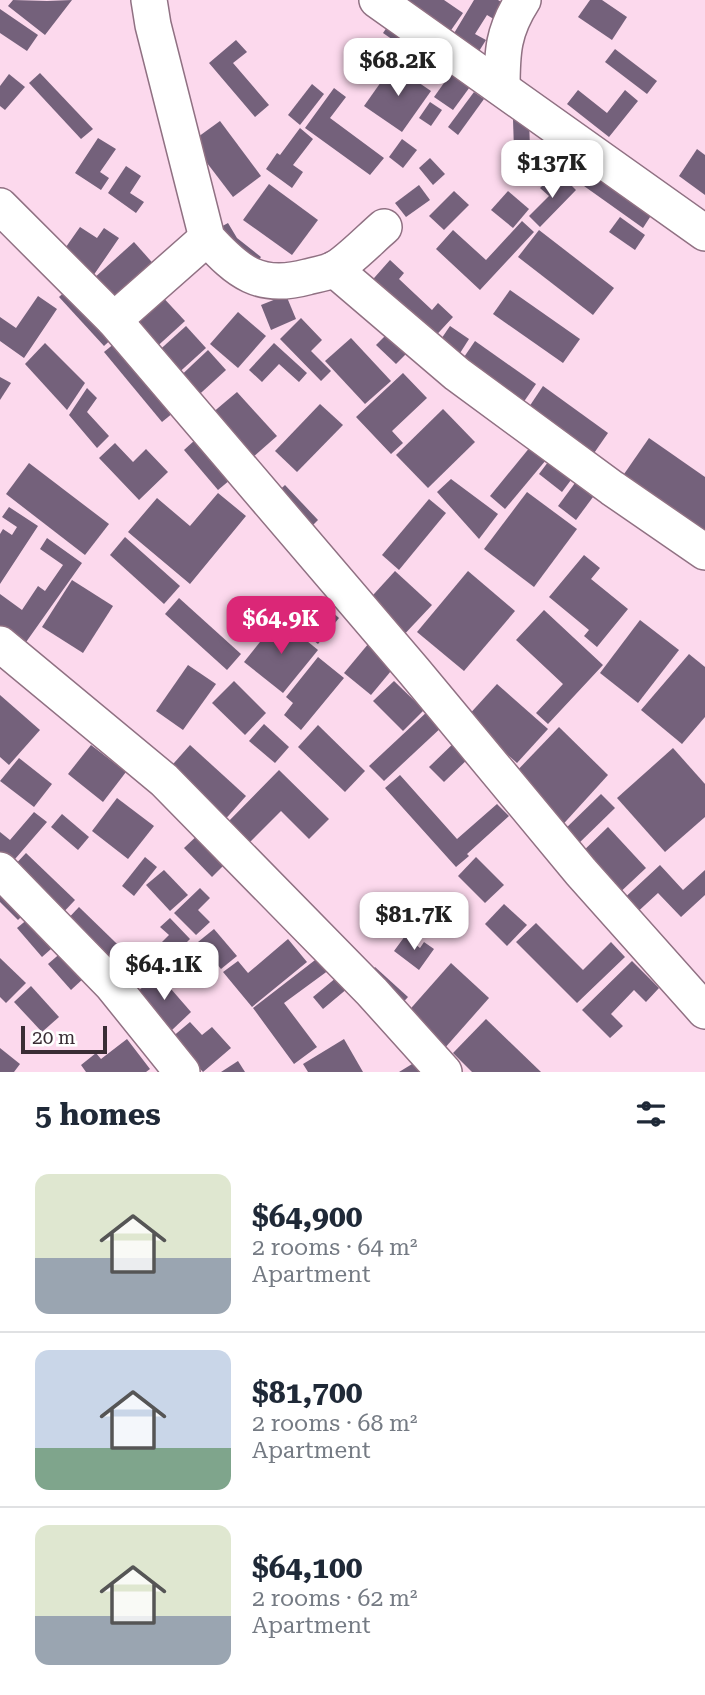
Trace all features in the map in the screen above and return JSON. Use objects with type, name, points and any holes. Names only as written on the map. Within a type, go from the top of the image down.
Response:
[{"type":"street","points":[[149,0],[207,238],[242,272],[264,281],[287,282],[334,269],[384,228]]},
{"type":"street","points":[[377,0],[705,233]]},
{"type":"street","points":[[502,88],[502,49],[515,13],[523,0]]},
{"type":"street","points":[[0,206],[114,320],[414,671],[581,872],[705,1011]]},
{"type":"street","points":[[114,320],[207,238]]},
{"type":"street","points":[[334,269],[457,374],[612,488],[705,552]]},
{"type":"street","points":[[0,644],[164,779],[372,992],[444,1072]]},
{"type":"street","points":[[0,870],[112,985],[181,1072]]},
{"type":"building","points":[[13,0],[72,0],[45,35],[8,6]]},
{"type":"building","points":[[394,0],[444,0],[463,13],[447,36]]},
{"type":"building","points":[[474,0],[498,0],[506,5],[497,21],[487,15],[475,34],[486,40],[476,56],[450,40]]},
{"type":"building","points":[[590,0],[602,0],[627,17],[612,40],[578,17]]},
{"type":"building","points":[[0,9],[38,35],[27,51],[0,33]]},
{"type":"building","points":[[392,20],[431,46],[422,60],[383,33]]},
{"type":"building","points":[[236,40],[247,52],[233,63],[269,105],[255,117],[209,63]]},
{"type":"building","points":[[615,49],[657,81],[647,94],[605,62]]},
{"type":"building","points":[[393,65],[431,91],[402,132],[364,106]]},
{"type":"building","points":[[456,66],[475,80],[453,110],[434,97]]},
{"type":"building","points":[[40,73],[93,129],[81,139],[29,83]]},
{"type":"building","points":[[9,74],[25,87],[5,110],[0,106],[0,86]]},
{"type":"building","points":[[312,84],[324,94],[300,125],[288,115]]},
{"type":"building","points":[[334,88],[346,97],[330,118],[384,158],[370,175],[305,128]]},
{"type":"building","points":[[578,90],[607,113],[625,90],[638,101],[609,137],[567,104]]},
{"type":"building","points":[[474,92],[484,99],[458,135],[448,127]]},
{"type":"building","points":[[430,102],[442,110],[431,126],[419,118]]},
{"type":"building","points":[[529,119],[530,148],[514,149],[513,120]]},
{"type":"building","points":[[220,121],[261,176],[233,197],[191,142]]},
{"type":"building","points":[[300,128],[313,139],[293,165],[303,172],[292,188],[266,169]]},
{"type":"building","points":[[98,138],[116,149],[100,172],[109,178],[101,190],[75,173]]},
{"type":"building","points":[[402,139],[417,150],[403,168],[389,157]]},
{"type":"building","points":[[697,149],[705,155],[705,195],[679,176]]},
{"type":"building","points":[[430,158],[445,174],[433,185],[419,168]]},
{"type":"building","points":[[126,166],[141,176],[130,193],[144,202],[136,213],[108,193]]},
{"type":"building","points":[[594,172],[652,214],[643,228],[584,186]]},
{"type":"building","points":[[551,177],[559,185],[565,179],[576,190],[540,227],[529,216],[549,196],[540,188]]},
{"type":"building","points":[[269,184],[318,220],[292,255],[243,220]]},
{"type":"building","points":[[419,185],[430,200],[406,217],[395,203]]},
{"type":"building","points":[[454,191],[469,205],[444,230],[429,216]]},
{"type":"building","points":[[508,191],[529,209],[513,228],[491,210]]},
{"type":"building","points":[[620,217],[645,235],[635,250],[609,232]]},
{"type":"building","points":[[522,221],[534,232],[480,290],[436,249],[453,230],[486,260]]},
{"type":"building","points":[[228,223],[237,238],[261,257],[253,268],[217,229]]},
{"type":"building","points":[[80,227],[97,238],[104,228],[119,238],[91,279],[59,257]]},
{"type":"building","points":[[539,230],[614,288],[593,315],[518,257]]},
{"type":"building","points":[[134,242],[158,269],[118,305],[93,279]]},
{"type":"building","points":[[390,260],[404,273],[399,279],[432,310],[438,303],[453,317],[430,342],[367,286]]},
{"type":"building","points":[[70,287],[116,335],[104,346],[59,297]]},
{"type":"building","points":[[510,290],[580,339],[563,363],[493,314]]},
{"type":"building","points":[[158,292],[185,321],[151,352],[124,323]]},
{"type":"building","points":[[286,295],[296,319],[271,330],[261,305]]},
{"type":"building","points":[[38,296],[57,309],[24,358],[0,341],[0,317],[16,328]]},
{"type":"building","points":[[238,312],[266,336],[238,368],[210,344]]},
{"type":"building","points":[[301,318],[322,340],[311,351],[331,371],[321,381],[280,339]]},
{"type":"building","points":[[186,326],[206,348],[174,377],[154,355]]},
{"type":"building","points":[[450,326],[469,339],[455,361],[435,348]]},
{"type":"building","points":[[389,332],[409,351],[396,364],[376,345]]},
{"type":"building","points":[[121,338],[179,408],[162,422],[104,352]]},
{"type":"building","points":[[351,338],[391,381],[365,404],[325,361]]},
{"type":"building","points":[[475,341],[536,384],[521,406],[460,363]]},
{"type":"building","points":[[45,343],[85,383],[67,410],[25,364]]},
{"type":"building","points":[[274,343],[307,373],[299,382],[279,364],[262,382],[249,370]]},
{"type":"building","points":[[208,350],[226,370],[191,402],[173,383]]},
{"type":"building","points":[[403,373],[427,398],[392,431],[403,443],[391,454],[356,417]]},
{"type":"building","points":[[0,377],[11,383],[0,400]]},
{"type":"building","points":[[543,386],[608,433],[592,456],[527,410]]},
{"type":"building","points":[[87,388],[97,398],[87,412],[109,436],[97,448],[69,415]]},
{"type":"building","points":[[237,392],[277,436],[245,464],[205,419]]},
{"type":"building","points":[[320,404],[343,425],[297,472],[275,451]]},
{"type":"building","points":[[443,409],[475,442],[428,488],[396,455]]},
{"type":"building","points":[[649,438],[705,477],[705,535],[622,477]]},
{"type":"building","points":[[195,440],[230,480],[218,490],[184,450]]},
{"type":"building","points":[[535,441],[551,454],[505,509],[490,496]]},
{"type":"building","points":[[115,443],[133,462],[146,449],[168,472],[139,500],[99,458]]},
{"type":"building","points":[[554,454],[577,472],[562,492],[539,474]]},
{"type":"building","points":[[29,463],[109,524],[85,555],[6,494]]},
{"type":"building","points":[[451,479],[498,514],[479,539],[437,492]]},
{"type":"building","points":[[575,483],[593,497],[576,520],[558,506]]},
{"type":"building","points":[[285,485],[318,520],[305,533],[272,497]]},
{"type":"building","points":[[527,492],[577,529],[534,587],[484,549]]},
{"type":"building","points":[[218,493],[246,516],[190,584],[128,532],[157,498],[190,526]]},
{"type":"building","points":[[429,499],[446,513],[399,570],[382,555]]},
{"type":"building","points":[[9,507],[38,526],[0,584],[0,534],[3,529],[12,535],[17,527],[2,517]]},
{"type":"building","points":[[125,537],[180,586],[164,604],[110,555]]},
{"type":"building","points":[[47,538],[82,563],[24,645],[0,628],[0,594],[22,610],[38,586],[45,591],[63,565],[40,549]]},
{"type":"building","points":[[584,555],[600,568],[591,579],[628,609],[597,647],[584,636],[589,630],[549,597]]},
{"type":"building","points":[[395,571],[432,605],[399,640],[363,606]]},
{"type":"building","points":[[468,571],[515,611],[464,671],[417,632]]},
{"type":"building","points":[[72,580],[113,606],[83,653],[42,627]]},
{"type":"building","points":[[179,598],[241,654],[227,670],[165,614]]},
{"type":"building","points":[[544,610],[603,665],[548,724],[536,713],[563,684],[516,640]]},
{"type":"building","points":[[331,611],[339,618],[318,644],[309,637]]},
{"type":"building","points":[[279,618],[318,650],[283,693],[244,662]]},
{"type":"building","points":[[640,620],[679,650],[638,703],[600,673]]},
{"type":"building","points":[[369,643],[396,665],[371,695],[344,673]]},
{"type":"building","points":[[689,654],[705,667],[705,717],[682,744],[641,710]]},
{"type":"building","points":[[318,657],[344,678],[301,730],[284,715],[293,703],[286,697]]},
{"type":"building","points":[[188,665],[216,684],[183,730],[156,711]]},
{"type":"building","points":[[234,681],[266,713],[245,735],[212,703]]},
{"type":"building","points":[[394,681],[424,710],[403,731],[373,701]]},
{"type":"building","points":[[497,684],[548,729],[517,763],[466,718]]},
{"type":"building","points":[[0,695],[40,730],[9,765],[0,757]]},
{"type":"building","points":[[429,710],[444,725],[384,781],[369,766]]},
{"type":"building","points":[[264,724],[289,747],[275,763],[249,741]]},
{"type":"building","points":[[318,725],[365,771],[345,792],[298,747]]},
{"type":"building","points":[[559,727],[608,775],[557,831],[512,776]]},
{"type":"building","points":[[458,739],[472,755],[444,782],[429,767]]},
{"type":"building","points":[[91,745],[126,772],[103,802],[68,774]]},
{"type":"building","points":[[190,745],[246,796],[222,823],[166,772]]},
{"type":"building","points":[[673,748],[705,784],[705,817],[665,852],[617,798]]},
{"type":"building","points":[[19,758],[52,784],[34,807],[0,781]]},
{"type":"building","points":[[279,770],[329,819],[309,839],[281,811],[244,848],[223,827]]},
{"type":"building","points":[[400,775],[457,839],[497,804],[509,816],[456,867],[385,788]]},
{"type":"building","points":[[601,794],[615,808],[576,846],[562,832]]},
{"type":"building","points":[[117,798],[154,826],[128,859],[92,831]]},
{"type":"building","points":[[34,812],[47,822],[9,866],[0,858],[0,832],[10,840]]},
{"type":"building","points":[[62,814],[89,837],[78,850],[51,827]]},
{"type":"building","points":[[608,827],[646,868],[615,897],[577,857]]},
{"type":"building","points":[[201,832],[229,860],[212,877],[184,848]]},
{"type":"building","points":[[26,853],[75,900],[59,917],[10,870]]},
{"type":"building","points":[[145,857],[157,867],[134,896],[122,886]]},
{"type":"building","points":[[476,857],[504,885],[485,903],[458,876]]},
{"type":"building","points":[[660,865],[683,890],[705,870],[705,895],[681,917],[658,893],[632,917],[619,903]]},
{"type":"building","points":[[164,870],[188,895],[170,911],[146,885]]},
{"type":"building","points":[[0,875],[32,906],[18,920],[0,902]]},
{"type":"building","points":[[200,888],[210,898],[198,910],[210,922],[196,935],[174,913]]},
{"type":"building","points":[[504,904],[527,925],[507,946],[485,924]]},
{"type":"building","points":[[79,907],[148,974],[130,992],[61,926]]},
{"type":"building","points":[[35,913],[60,941],[42,957],[17,928]]},
{"type":"building","points":[[170,918],[190,939],[164,965],[152,952],[169,935],[160,927]]},
{"type":"building","points":[[536,923],[583,970],[611,942],[625,957],[577,1003],[516,942]]},
{"type":"building","points":[[214,929],[237,956],[221,969],[198,942]]},
{"type":"building","points":[[405,936],[420,948],[424,942],[434,949],[419,970],[394,951]]},
{"type":"building","points":[[288,939],[307,962],[252,1007],[223,972],[238,961],[248,973]]},
{"type":"building","points":[[192,946],[205,960],[175,987],[162,973]]},
{"type":"building","points":[[63,951],[85,977],[71,990],[48,964]]},
{"type":"building","points":[[319,957],[329,970],[284,1003],[317,1047],[294,1064],[253,1008]]},
{"type":"building","points":[[0,958],[26,983],[6,1003],[0,997]]},
{"type":"building","points":[[632,961],[659,988],[646,1002],[634,990],[611,1014],[623,1026],[610,1038],[582,1010]]},
{"type":"building","points":[[451,963],[489,998],[444,1049],[405,1015]]},
{"type":"building","points":[[375,967],[408,997],[397,1009],[365,979]]},
{"type":"building","points":[[158,974],[191,1012],[172,1030],[137,992]]},
{"type":"building","points":[[337,977],[348,988],[323,1009],[313,997]]},
{"type":"building","points":[[31,986],[59,1017],[42,1032],[14,1002]]},
{"type":"building","points":[[486,1019],[541,1072],[472,1072],[453,1053]]},
{"type":"building","points":[[190,1022],[202,1035],[212,1027],[231,1048],[203,1072],[171,1038]]},
{"type":"building","points":[[127,1039],[150,1069],[146,1072],[86,1072],[81,1065],[96,1053],[101,1059]]},
{"type":"building","points":[[344,1039],[363,1072],[308,1072],[303,1064]]},
{"type":"building","points":[[0,1048],[20,1064],[14,1072],[0,1072]]},
{"type":"building","points":[[422,1058],[432,1072],[399,1072]]},
{"type":"building","points":[[238,1061],[245,1072],[221,1072]]}]
